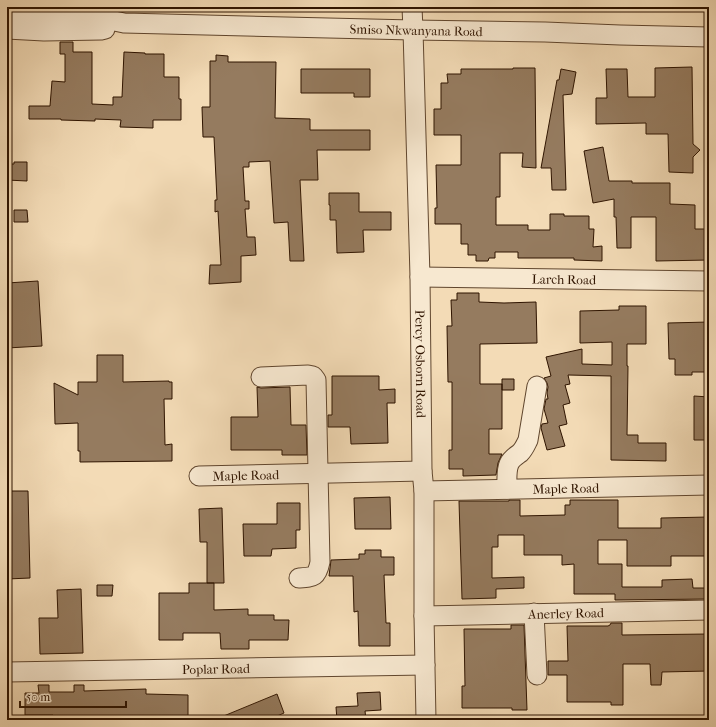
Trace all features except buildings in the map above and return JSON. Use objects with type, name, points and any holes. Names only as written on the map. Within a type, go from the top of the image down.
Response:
[{"type":"street","name":"Percy Osborn Road","points":[[412,7],[420,277],[426,720]]},
{"type":"street","name":"Smiso Nkwanyana Road","points":[[7,12],[100,18],[124,23],[709,37]]},
{"type":"street","name":"Smiso Nkwanyana Road","points":[[7,29],[101,30],[124,23]]},
{"type":"street","name":"Larch Road","points":[[420,277],[709,281]]},
{"type":"street","points":[[261,377],[308,375],[313,376],[316,380],[320,562],[316,574],[311,577],[299,578]]},
{"type":"street","points":[[507,489],[509,462],[521,452],[528,440],[537,386]]},
{"type":"street","name":"Maple Road","points":[[199,476],[422,471]]},
{"type":"street","name":"Maple Road","points":[[424,491],[709,485]]},
{"type":"street","name":"Anerley Road","points":[[424,616],[709,610]]},
{"type":"street","points":[[534,613],[537,675]]},
{"type":"street","name":"Poplar Road","points":[[7,672],[425,665]]}]
